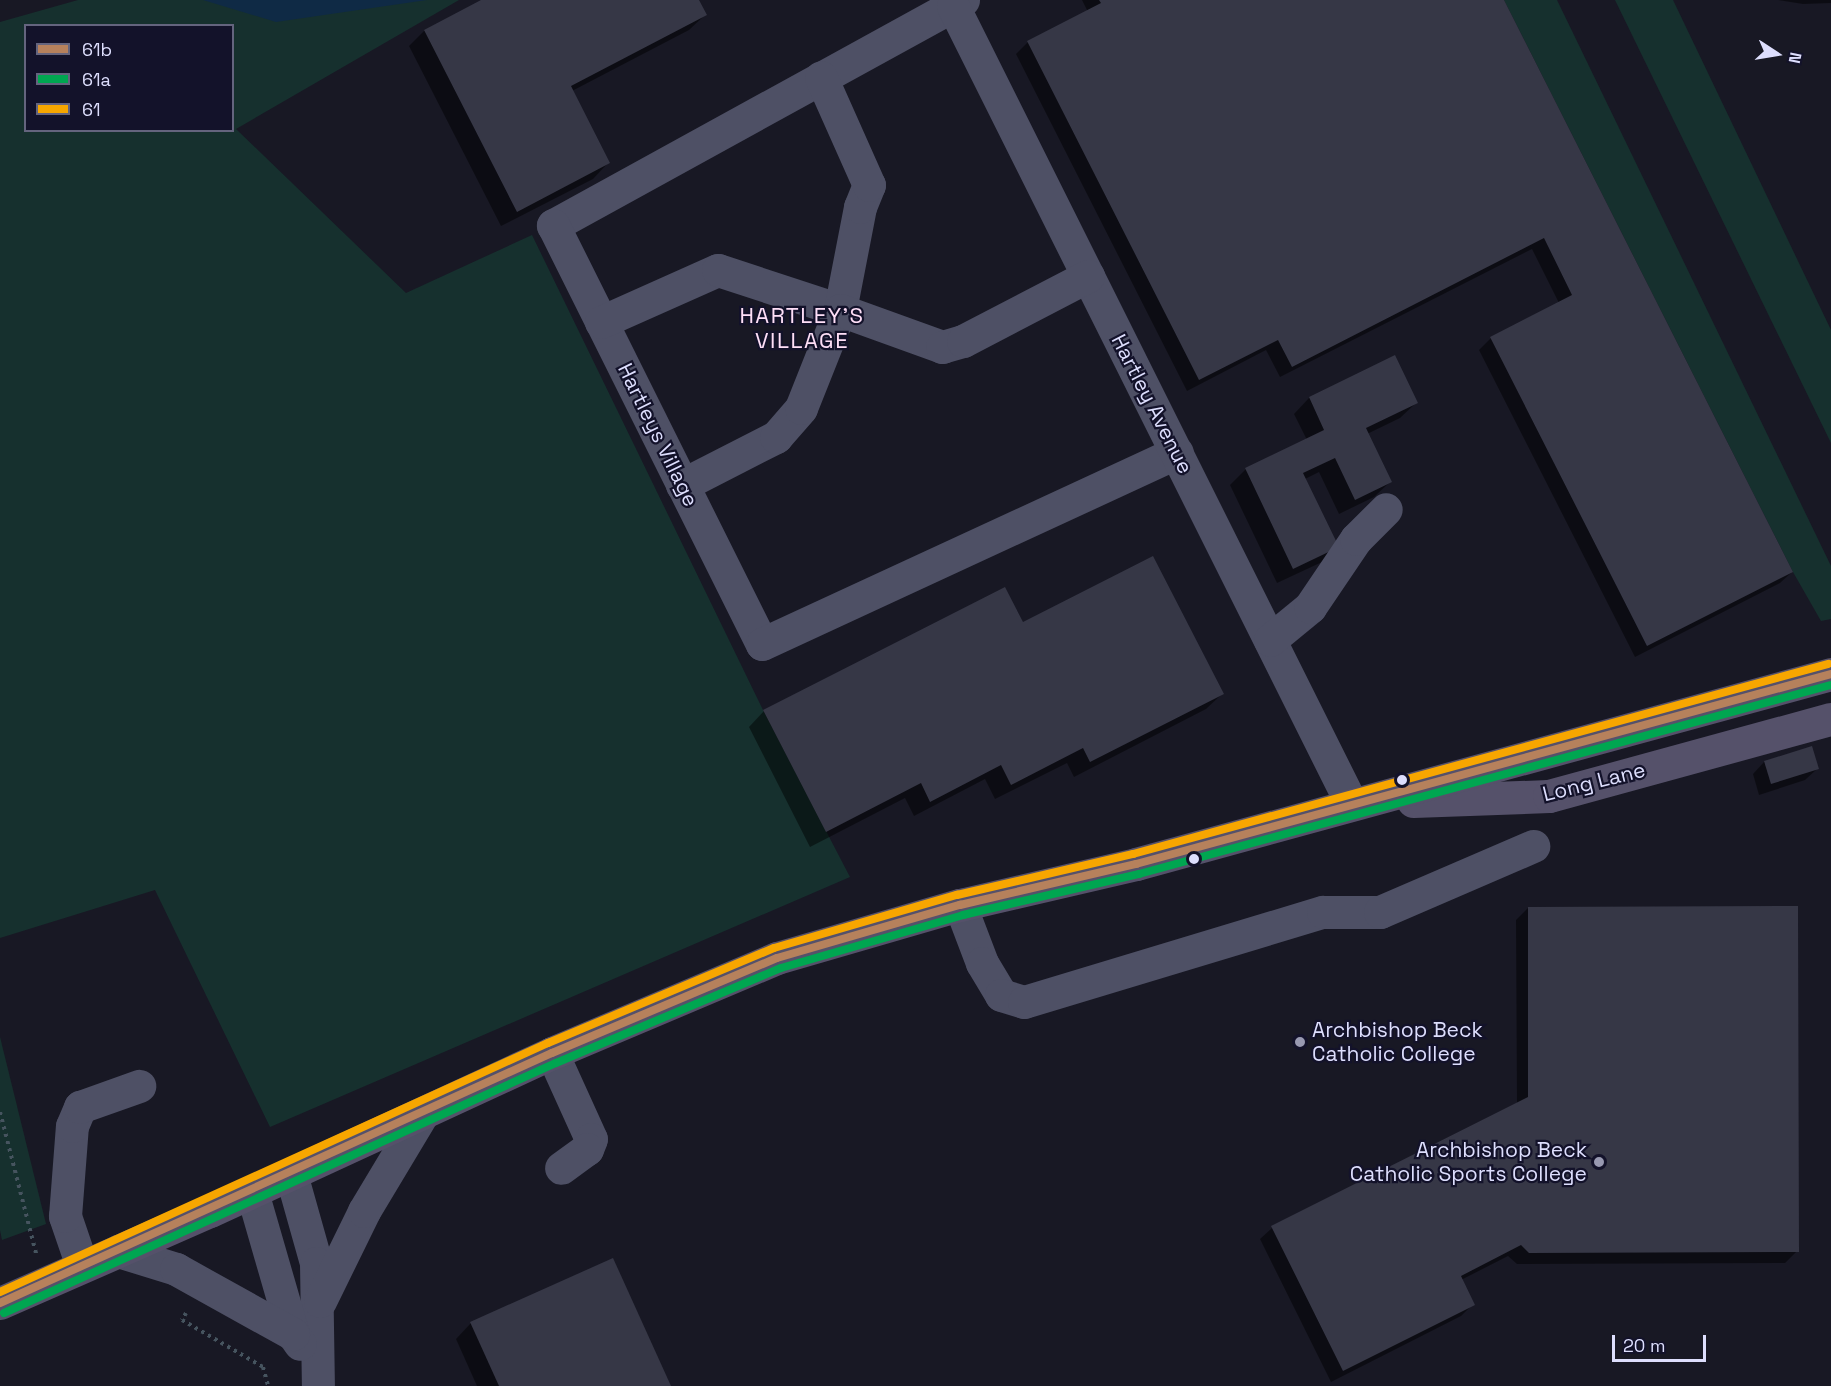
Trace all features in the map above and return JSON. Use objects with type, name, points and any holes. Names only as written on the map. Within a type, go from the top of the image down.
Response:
[{"type":"main road","name":"Long Lane","points":[[0,1303],[421,1116],[552,1053],[777,958],[960,905],[1136,864],[1351,803],[1831,674]]},
{"type":"main road","name":"Long Lane","points":[[1351,803],[1549,796],[1831,719]]},
{"type":"street","name":"Hartleys Village","points":[[958,3],[553,225],[762,644],[1177,452]]},
{"type":"street","name":"Hartley Avenue","points":[[958,3],[1088,276],[1351,803]]},
{"type":"street","points":[[682,485],[776,437],[801,408],[840,310],[860,207],[869,185],[821,77]]},
{"type":"street","points":[[601,322],[718,270],[840,310],[942,347],[963,341],[1088,276]]},
{"type":"street","points":[[1270,640],[1310,607],[1356,539],[1386,509]]},
{"type":"street","points":[[960,905],[982,963],[1001,995],[1024,1002],[1323,912],[1380,912],[1533,846]]},
{"type":"street","points":[[552,1053],[591,1139],[587,1149],[561,1168]]},
{"type":"street","points":[[82,1266],[65,1216],[72,1126],[80,1107],[139,1086]]},
{"type":"street","points":[[318,1305],[364,1211],[421,1116]]},
{"type":"street","points":[[291,1174],[315,1263],[318,1305],[317,1377]]},
{"type":"street","points":[[252,1192],[293,1334],[317,1377]]},
{"type":"street","points":[[118,1251],[147,1257],[203,1283],[293,1334]]},
{"type":"path","points":[[0,1112],[44,1284]]},
{"type":"path","points":[[203,1283],[182,1320],[262,1367],[268,1386]]},
{"type":"green space","points":[[78,0],[459,0],[236,129],[406,293],[532,235],[763,710],[850,877],[270,1127],[155,890],[0,938],[0,22]]},
{"type":"green space","points":[[1504,0],[1557,0],[1831,566],[1831,619],[1821,621],[1793,572]]},
{"type":"green space","points":[[1615,0],[1673,0],[1831,330],[1831,443]]},
{"type":"green space","points":[[0,1037],[46,1224],[2,1240],[0,1230]]},
{"type":"water","points":[[203,0],[427,0],[276,22]]},
{"type":"building","points":[[481,0],[699,0],[707,15],[571,86],[610,163],[517,212],[424,30]]},
{"type":"building","points":[[1099,0],[1504,0],[1793,572],[1647,646],[1490,337],[1572,295],[1544,238],[1292,367],[1278,340],[1199,380],[1027,41],[1101,3]]},
{"type":"building","points":[[1395,355],[1418,403],[1366,428],[1392,482],[1355,500],[1335,458],[1303,473],[1339,547],[1293,569],[1245,468],[1324,430],[1309,397]]},
{"type":"building","points":[[1153,556],[1224,694],[1090,762],[1083,748],[1011,785],[1001,765],[930,802],[921,783],[826,832],[763,710],[1005,587],[1023,622]]},
{"type":"building","points":[[1812,746],[1819,769],[1771,784],[1764,761]]},
{"type":"building","name":"Archbishop Beck Catholic Sports College","points":[[1798,906],[1799,1252],[1529,1253],[1521,1245],[1461,1276],[1475,1305],[1343,1371],[1271,1226],[1528,1097],[1528,907]]},
{"type":"building","points":[[613,1258],[671,1386],[499,1386],[470,1322]]},
{"type":"transit line","name":"61","points":[[0,1292],[548,1043],[774,948],[957,895],[1133,854],[1828,664]]},
{"type":"transit line","name":"61b","points":[[0,1303],[552,1053],[777,958],[960,905],[1136,864],[1831,674]]},
{"type":"transit line","name":"61a","points":[[4,1313],[556,1063],[781,968],[963,915],[1139,874],[1831,685]]},
{"type":"place","name":"Archbishop Beck Catholic College","points":[[1300,1042]]},
{"type":"place","name":"Archbishop Beck Catholic Sports College","points":[[1599,1162]]},
{"type":"district","name":"HARTLEY'S VILLAGE","points":[[802,328]]}]
